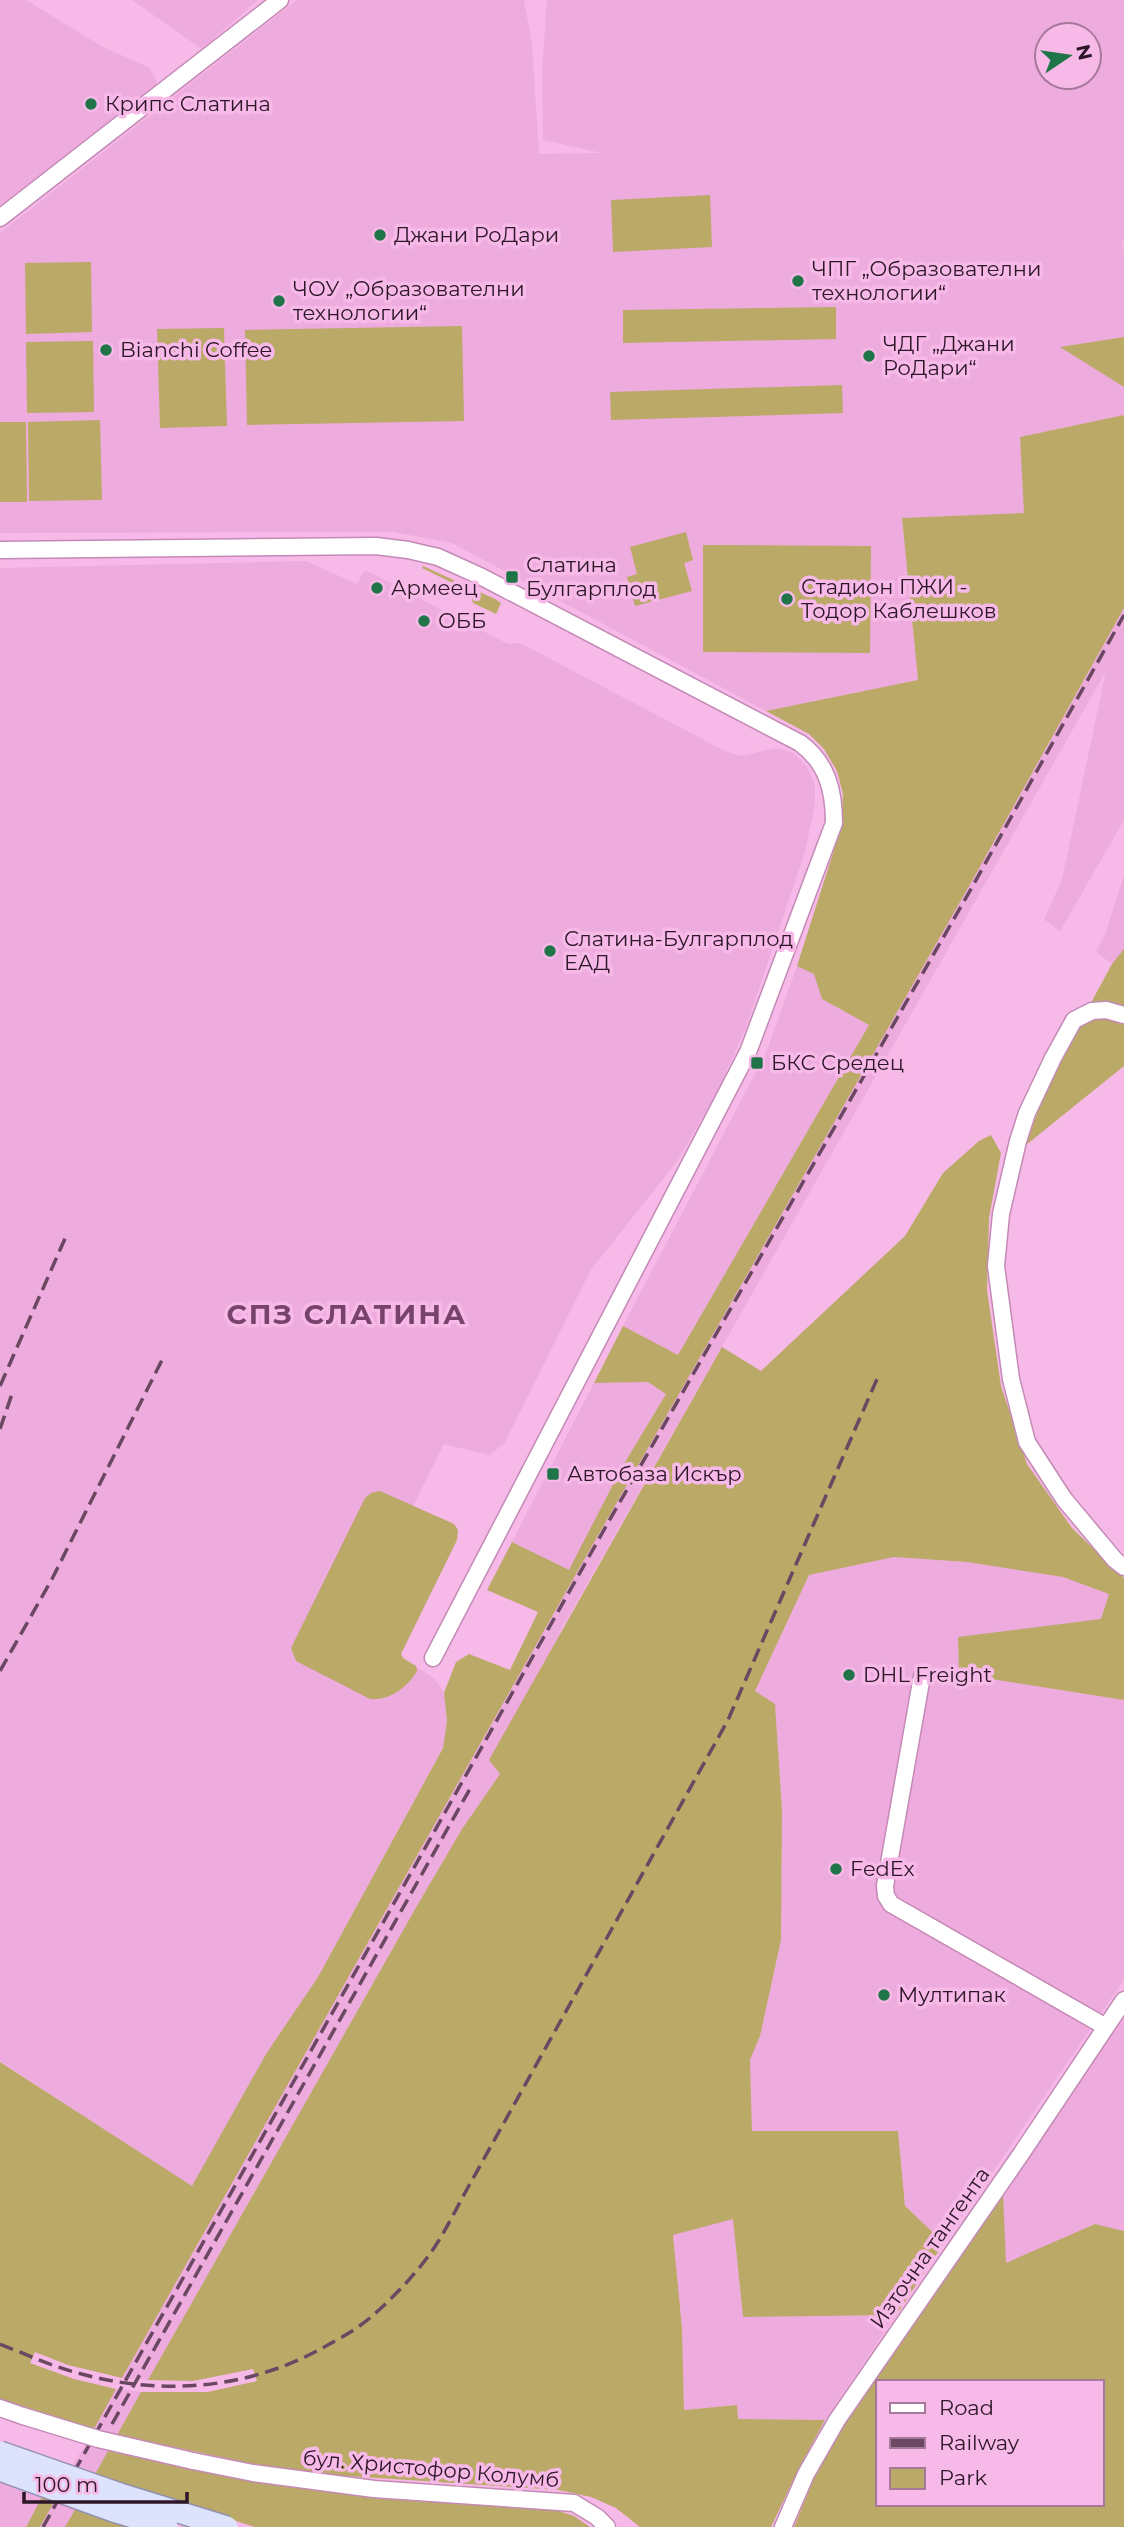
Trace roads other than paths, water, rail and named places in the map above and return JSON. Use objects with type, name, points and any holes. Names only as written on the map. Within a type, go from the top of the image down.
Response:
[{"type":"main road","points":[[0,2452],[120,2494],[227,2527]]},
{"type":"main road","points":[[0,2470],[113,2511],[167,2527]]},
{"type":"street","points":[[0,218],[280,0]]},
{"type":"street","points":[[0,550],[376,546],[438,557],[482,577],[800,743],[812,752],[823,766],[830,783],[834,823],[748,1052],[433,1658]]},
{"type":"street","points":[[1124,1015],[1106,1010],[1092,1011],[1074,1020],[1053,1058],[1027,1113],[1018,1141],[1001,1214],[996,1266],[1011,1379],[1027,1442],[1064,1499],[1124,1567]]},
{"type":"street","points":[[922,1676],[885,1886],[886,1896],[891,1903],[1105,2027]]},
{"type":"street","name":"Източна тангента","points":[[783,2527],[806,2474],[837,2420],[1124,2000]]},
{"type":"street","name":"бул. Христофор Колумб","points":[[0,2408],[98,2439],[253,2473],[374,2489],[567,2502],[587,2509],[607,2527]]},
{"type":"railway","points":[[43,2527],[609,1521],[971,889],[1124,615]]},
{"type":"railway","points":[[0,1386],[67,1234]]},
{"type":"railway","points":[[0,1671],[52,1579],[164,1356]]},
{"type":"railway","points":[[0,2344],[70,2371],[107,2380],[181,2386],[219,2383],[291,2363],[326,2346],[366,2321],[403,2286],[446,2229],[728,1720],[877,1379]]},
{"type":"railway","points":[[0,1429],[13,1391]]},
{"type":"railway","points":[[112,2424],[471,1787]]},
{"type":"place","name":"Крипс Слатина","points":[[91,104]]},
{"type":"place","name":"Джани РоДари","points":[[380,235]]},
{"type":"place","name":"ЧПГ „Образователни технологии“","points":[[798,281]]},
{"type":"place","name":"ЧОУ „Образователни технологии“","points":[[279,301]]},
{"type":"place","name":"Bianchi Coffee","points":[[106,350]]},
{"type":"place","name":"ЧДГ „Джани РоДари“","points":[[869,356]]},
{"type":"place","name":"Слатина Булгарплод","points":[[512,577]]},
{"type":"place","name":"Армеец","points":[[377,588]]},
{"type":"place","name":"Стадион ПЖИ - Тодор Каблешков","points":[[787,599]]},
{"type":"place","name":"ОББ","points":[[424,621]]},
{"type":"place","name":"Слатина-Булгарплод ЕАД","points":[[550,951]]},
{"type":"place","name":"БКС Средец","points":[[757,1063]]},
{"type":"place","name":"Автобаза Искър","points":[[553,1474]]},
{"type":"place","name":"DHL Freight","points":[[849,1675]]},
{"type":"place","name":"FedEx","points":[[836,1869]]},
{"type":"place","name":"Мултипак","points":[[884,1995]]},
{"type":"district","name":"СПЗ СЛАТИНА","points":[[347,1314]]}]
